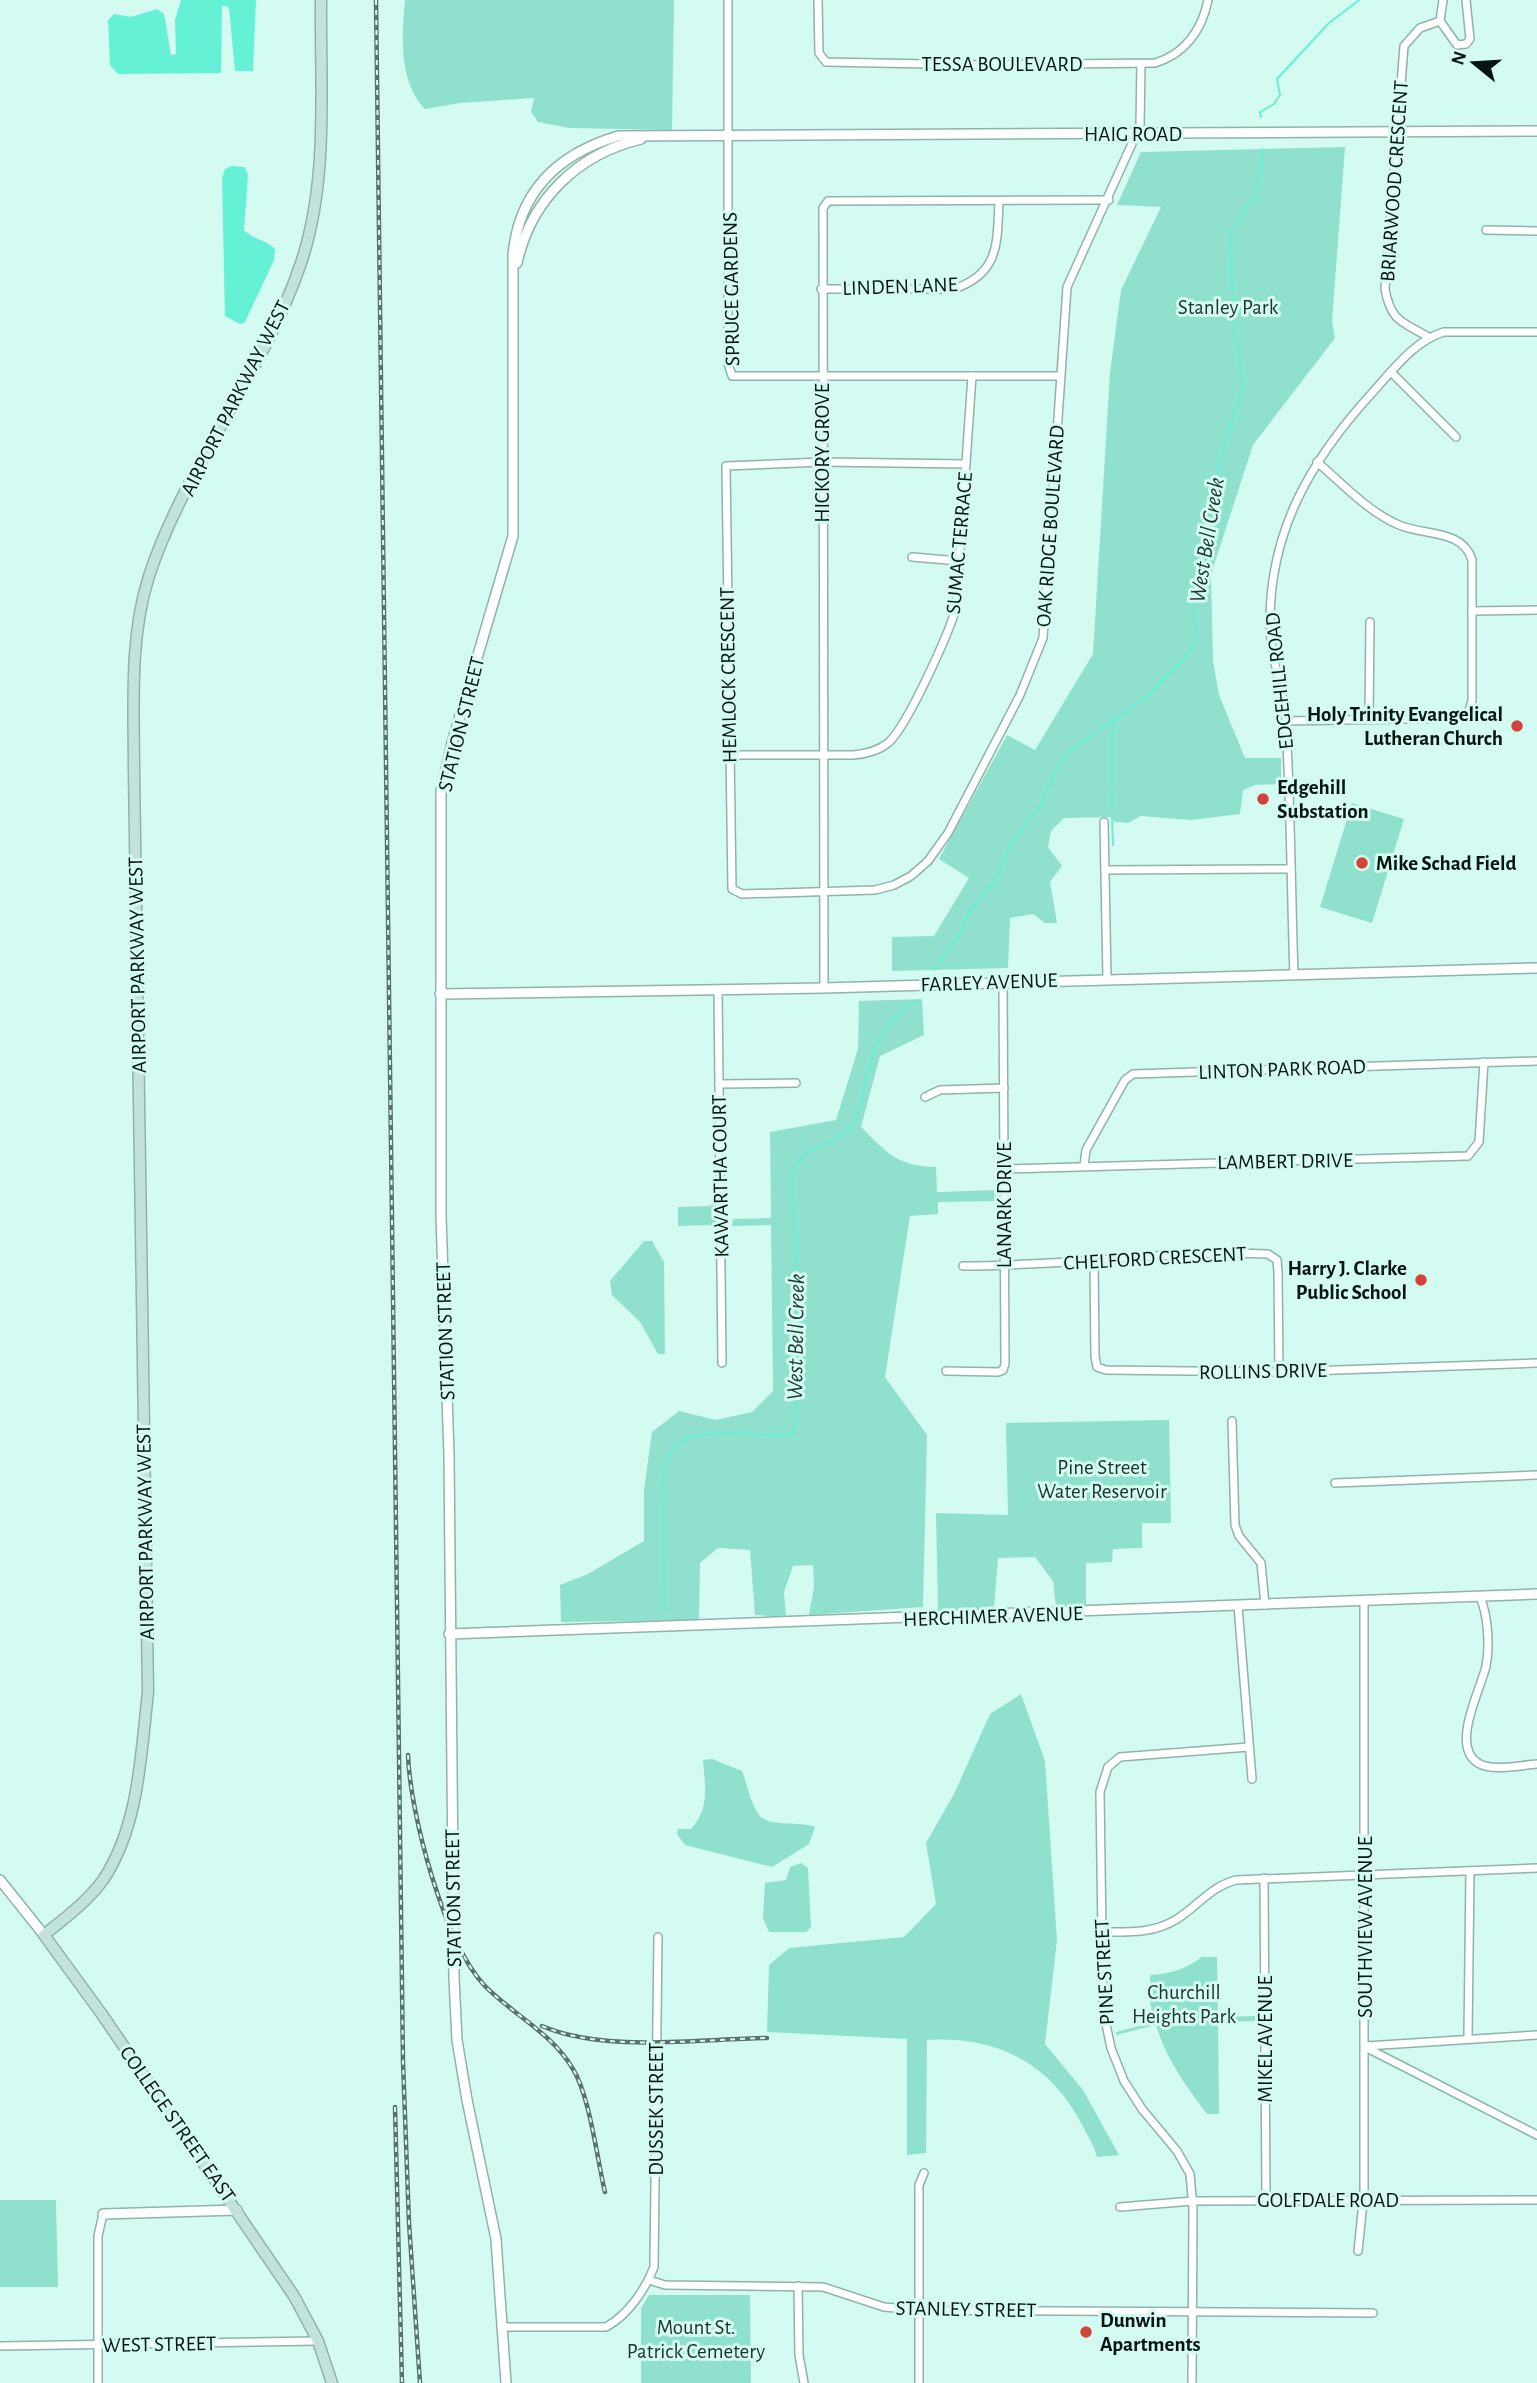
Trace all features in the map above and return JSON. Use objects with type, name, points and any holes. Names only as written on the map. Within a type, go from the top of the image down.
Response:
[{"type":"main road","name":"AIRPORT PARKWAY WEST","points":[[44,1935],[102,1881],[117,1854],[139,1769],[148,1692],[134,771],[135,672],[142,606],[149,576],[172,520],[257,360],[302,261],[314,207],[319,155],[321,0]]},
{"type":"main road","name":"COLLEGE STREET EAST","points":[[44,1935],[237,2210],[294,2296],[318,2342],[332,2383]]},
{"type":"street","name":"SPRUCE GARDENS","points":[[728,0],[730,134],[727,363],[732,376],[1060,376]]},
{"type":"street","name":"TESSA BOULEVARD","points":[[818,0],[819,53],[830,63],[1140,64],[1155,63],[1179,52],[1199,28],[1208,0]]},
{"type":"street","points":[[1443,0],[1440,21],[1457,46],[1466,44],[1470,38],[1466,0]]},
{"type":"street","name":"BRIARWOOD CRESCENT","points":[[1430,338],[1399,321],[1388,308],[1385,289],[1404,46],[1420,28],[1440,21]]},
{"type":"street","name":"OAK RIDGE BOULEVARD","points":[[823,891],[853,892],[894,886],[928,861],[948,833],[1030,673],[1043,638],[1068,287],[1109,200],[1136,134],[1140,121],[1140,64]]},
{"type":"street","name":"HAIG ROAD","points":[[730,134],[1537,131]]},
{"type":"street","name":"STATION STREET","points":[[506,2383],[496,2239],[457,2040],[449,1634],[449,1455],[440,1216],[442,791],[452,743],[513,536],[513,284],[515,233],[522,212],[549,174],[575,152],[598,142],[618,136],[730,134]]},
{"type":"street","name":"STATION STREET","points":[[513,284],[530,224],[544,199],[558,183],[609,149],[656,135]]},
{"type":"street","name":"HICKORY GROVE","points":[[824,988],[821,289],[823,208],[828,201],[1109,200]]},
{"type":"street","name":"LINDEN LANE","points":[[821,289],[954,289],[967,284],[987,267],[993,256],[997,244],[999,201]]},
{"type":"street","points":[[1486,230],[1537,231]]},
{"type":"street","points":[[1430,338],[1444,332],[1537,332]]},
{"type":"street","name":"EDGEHILL ROAD","points":[[1294,975],[1286,721],[1270,626],[1273,578],[1291,509],[1317,462],[1391,372],[1430,338]]},
{"type":"street","points":[[1391,372],[1455,437]]},
{"type":"street","name":"SUMAC TERRACE","points":[[730,755],[866,754],[890,742],[949,633],[956,608],[972,376]]},
{"type":"street","points":[[822,462],[966,464]]},
{"type":"street","name":"HEMLOCK CRESCENT","points":[[822,462],[726,466],[732,889],[742,894],[823,891]]},
{"type":"street","points":[[1286,721],[1455,718],[1468,713],[1472,701],[1472,560],[1468,547],[1457,539],[1397,525],[1376,512],[1317,462]]},
{"type":"street","points":[[912,556],[959,561]]},
{"type":"street","points":[[1472,611],[1537,610]]},
{"type":"street","points":[[1369,718],[1370,622]]},
{"type":"street","points":[[1104,822],[1107,978]]},
{"type":"street","points":[[1105,870],[1291,869]]},
{"type":"street","name":"FARLEY AVENUE","points":[[440,994],[824,988],[1537,968]]},
{"type":"street","name":"LANARK DRIVE","points":[[946,1371],[1003,1370],[1003,982]]},
{"type":"street","name":"KAWARTHA COURT","points":[[718,990],[722,1363]]},
{"type":"street","name":"LINTON PARK ROAD","points":[[1084,1167],[1086,1150],[1125,1080],[1133,1074],[1537,1061]]},
{"type":"street","name":"LAMBERT DRIVE","points":[[1004,1169],[1468,1156],[1479,1142],[1484,1062]]},
{"type":"street","points":[[719,1084],[796,1083]]},
{"type":"street","points":[[925,1097],[940,1090],[1004,1088]]},
{"type":"street","name":"CHELFORD CRESCENT","points":[[963,1266],[1268,1254],[1277,1260],[1279,1272],[1279,1372]]},
{"type":"street","name":"ROLLINS DRIVE","points":[[1094,1259],[1097,1367],[1107,1370],[1279,1372],[1537,1363]]},
{"type":"street","points":[[1232,1421],[1235,1525],[1239,1536],[1261,1563],[1265,1605]]},
{"type":"street","points":[[1335,1483],[1537,1475]]},
{"type":"street","name":"HERCHIMER AVENUE","points":[[449,1634],[1537,1594]]},
{"type":"street","points":[[1480,1597],[1488,1648],[1486,1667],[1468,1720],[1470,1755],[1478,1764],[1537,1764]]},
{"type":"street","name":"SOUTHVIEW AVENUE","points":[[1358,2251],[1364,2201],[1364,1602]]},
{"type":"street","points":[[1238,1606],[1252,1779]]},
{"type":"street","name":"PINE STREET","points":[[1192,2383],[1193,2201],[1190,2174],[1185,2162],[1133,2096],[1111,2048],[1103,2010],[1100,1792],[1108,1767],[1128,1755],[1249,1747]]},
{"type":"street","points":[[1101,1932],[1152,1930],[1177,1919],[1216,1887],[1236,1880],[1537,1868]]},
{"type":"street","points":[[1468,2037],[1470,1871]]},
{"type":"street","name":"MIKEL AVENUE","points":[[1264,1878],[1266,2200]]},
{"type":"street","name":"COLLEGE STREET EAST","points":[[0,1880],[44,1935]]},
{"type":"street","name":"DUSSEK STREET","points":[[649,2280],[654,2267],[658,1937]]},
{"type":"street","points":[[1365,2047],[1468,2037],[1537,2035]]},
{"type":"street","points":[[1365,2047],[1537,2135]]},
{"type":"street","points":[[919,2383],[919,2185],[924,2173]]},
{"type":"street","name":"GOLFDALE ROAD","points":[[1120,2207],[1193,2201],[1537,2200]]},
{"type":"street","points":[[98,2383],[98,2236],[103,2214],[237,2210]]},
{"type":"street","points":[[501,2327],[606,2327],[621,2319],[649,2280]]},
{"type":"street","name":"STANLEY STREET","points":[[649,2280],[665,2285],[823,2287],[884,2307],[917,2310],[1373,2313]]},
{"type":"street","points":[[798,2286],[799,2355],[804,2383]]},
{"type":"street","name":"WEST STREET","points":[[0,2346],[318,2342]]},
{"type":"green space","points":[[405,0],[674,0],[672,130],[569,128],[538,122],[531,112],[534,98],[460,103],[425,109],[416,98],[406,72],[403,42]]},
{"type":"green space","name":"Stanley Park","points":[[1345,147],[1332,321],[1335,338],[1253,445],[1211,574],[1213,661],[1219,695],[1245,758],[1281,758],[1281,784],[1255,785],[1243,790],[1240,814],[1191,820],[1141,816],[1128,823],[1115,822],[1111,817],[1064,818],[1051,831],[1048,847],[1062,866],[1050,882],[1057,923],[1045,923],[1033,914],[1010,918],[1008,968],[892,971],[892,937],[934,936],[969,878],[939,859],[1007,735],[1035,750],[1093,654],[1110,373],[1121,290],[1161,207],[1117,205],[1141,152]]},
{"type":"green space","name":"Mike Schad Field","points":[[1352,803],[1404,819],[1372,923],[1320,907]]},
{"type":"green space","points":[[922,999],[924,1035],[880,1056],[861,1127],[878,1144],[902,1161],[936,1167],[937,1192],[998,1190],[998,1201],[938,1202],[938,1214],[910,1216],[885,1377],[927,1435],[923,1607],[809,1615],[814,1587],[813,1565],[793,1566],[784,1592],[786,1617],[755,1615],[750,1550],[718,1548],[700,1563],[699,1620],[561,1622],[560,1585],[588,1574],[644,1541],[644,1490],[652,1432],[679,1411],[716,1420],[752,1412],[773,1391],[771,1225],[732,1226],[733,1219],[771,1218],[770,1132],[836,1120],[858,1049],[859,1001]]},
{"type":"green space","points":[[716,1202],[716,1229],[710,1225],[678,1226],[678,1207],[710,1206]]},
{"type":"green space","points":[[644,1241],[652,1241],[664,1262],[665,1354],[658,1354],[640,1322],[612,1295],[610,1281]]},
{"type":"green space","name":"Pine Street Water Reservoir","points":[[1169,1420],[1171,1523],[1142,1523],[1142,1548],[1113,1549],[1112,1562],[1086,1563],[1086,1606],[1056,1607],[1053,1581],[1035,1557],[998,1558],[994,1608],[938,1610],[936,1513],[1008,1515],[1006,1423]]},
{"type":"green space","points":[[1021,1694],[1045,1761],[1057,1940],[1045,2044],[1083,2090],[1119,2155],[1097,2157],[1068,2101],[1036,2068],[997,2048],[952,2040],[927,2040],[926,2153],[907,2155],[907,2039],[767,2032],[769,1965],[789,1948],[904,1937],[936,1904],[926,1843],[954,1794],[990,1714]]},
{"type":"green space","points":[[712,1759],[742,1771],[752,1801],[761,1817],[772,1822],[815,1827],[809,1844],[772,1867],[685,1845],[677,1834],[678,1829],[691,1829],[701,1813],[705,1797],[703,1760]]},
{"type":"green space","points":[[801,1863],[808,1868],[811,1927],[806,1932],[769,1932],[763,1918],[765,1883],[786,1880],[790,1867]]},
{"type":"green space","name":"Churchill Heights Park","points":[[1202,1957],[1217,1957],[1218,2017],[1255,2016],[1255,2021],[1218,2022],[1219,2114],[1207,2114],[1177,2072],[1156,2025],[1116,2035],[1116,2032],[1155,2022],[1150,2003],[1150,1975],[1178,1970]]},
{"type":"green space","points":[[0,2200],[56,2200],[58,2287],[0,2287]]},
{"type":"green space","name":"Mount St. Patrick Cemetery","points":[[649,2295],[750,2295],[751,2383],[641,2383],[641,2308]]},
{"type":"shaded area","points":[[181,0],[256,0],[253,71],[235,71],[229,8],[222,6],[221,73],[118,74],[110,65],[108,20],[114,14],[131,17],[157,9],[164,14],[171,55],[176,54],[175,20]]},
{"type":"shaded area","points":[[232,166],[245,167],[248,175],[244,230],[275,249],[274,260],[245,322],[240,324],[225,316],[222,178],[225,169]]},
{"type":"waterway","name":"West Bell Creek","points":[[1261,117],[1260,112],[1274,104],[1280,95],[1277,79],[1329,23],[1359,0]]},
{"type":"waterway","name":"West Bell Creek","points":[[933,970],[959,934],[970,911],[997,878],[1009,847],[1041,803],[1058,765],[1074,748],[1146,697],[1192,650],[1196,640],[1194,602],[1208,547],[1208,501],[1243,384],[1235,333],[1229,234],[1257,193],[1262,149]]},
{"type":"waterway","points":[[1112,786],[1112,739],[1115,721]]},
{"type":"waterway","points":[[1112,792],[1112,809]]},
{"type":"waterway","points":[[1112,818],[1113,845]]},
{"type":"waterway","name":"West Bell Creek","points":[[665,1611],[662,1482],[670,1455],[679,1443],[702,1435],[793,1435],[796,1422],[799,1297],[792,1175],[805,1154],[840,1137],[848,1130],[855,1120],[871,1061],[880,1039],[893,1020],[914,1001]]},
{"type":"railway","points":[[376,0],[403,2062],[409,2223],[420,2383]]},
{"type":"railway","points":[[408,1755],[422,1842],[443,1909],[456,1939],[469,1965],[484,1985],[554,2044],[573,2069],[584,2095],[605,2192]]},
{"type":"railway","points":[[542,2026],[567,2034],[623,2042],[767,2038]]},
{"type":"railway","points":[[395,2107],[402,2383]]},
{"type":"place","name":"Holy Trinity Evangelical Lutheran Church","points":[[1517,726]]},
{"type":"place","name":"Edgehill Substation","points":[[1263,799]]},
{"type":"place","name":"Mike Schad Field","points":[[1362,863]]},
{"type":"place","name":"Harry J. Clarke Public School","points":[[1421,1280]]},
{"type":"place","name":"Dunwin Apartments","points":[[1086,2332]]}]
